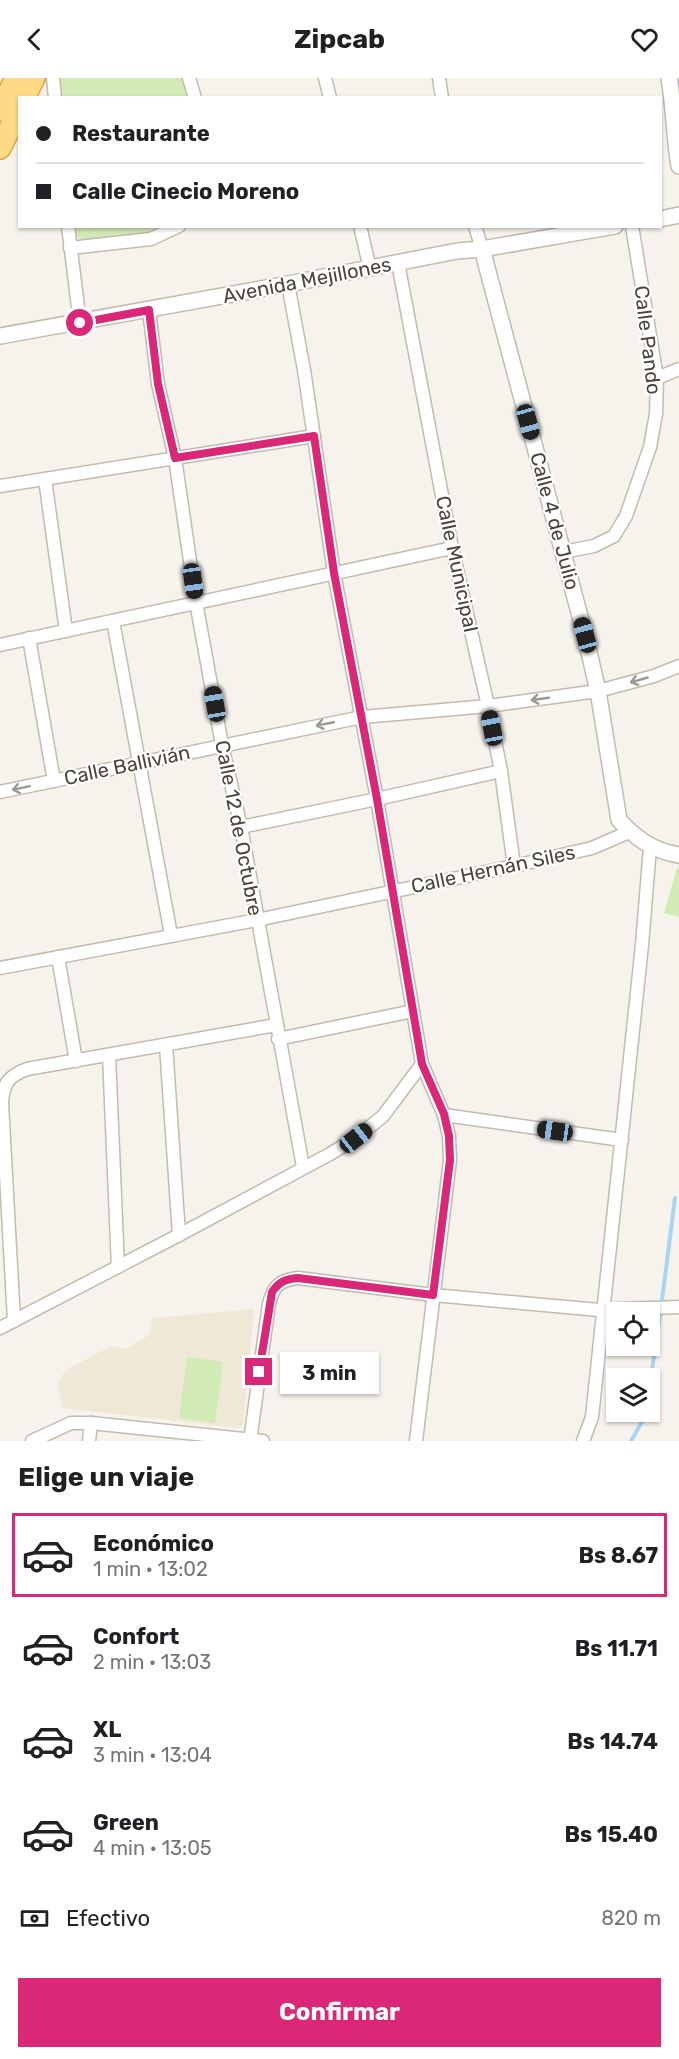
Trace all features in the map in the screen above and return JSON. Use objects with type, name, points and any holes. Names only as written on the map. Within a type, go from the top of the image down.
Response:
[{"type":"highway","points":[[0,111],[16,78]]},
{"type":"highway","points":[[25,96],[34,78]]},
{"type":"highway","points":[[0,148],[18,112]]},
{"type":"street","points":[[53,78],[55,96]]},
{"type":"street","points":[[189,78],[194,96]]},
{"type":"street","points":[[325,78],[330,96]]},
{"type":"street","points":[[439,78],[442,96]]},
{"type":"street","points":[[669,78],[674,104],[679,166]]},
{"type":"street","points":[[662,219],[679,215]]},
{"type":"street","points":[[68,228],[80,323]]},
{"type":"street","points":[[70,248],[152,239],[175,228]]},
{"type":"street","points":[[360,228],[370,269]]},
{"type":"street","name":"Calle 4 de Julio","points":[[476,228],[598,691],[619,820],[629,832],[650,847],[679,855]]},
{"type":"street","name":"Avenida Mejillones","points":[[0,336],[80,323],[457,251],[482,249],[603,228]]},
{"type":"street","name":"Calle Pando","points":[[563,552],[594,546],[614,536],[626,516],[650,447],[656,414],[657,378],[632,228]]},
{"type":"street","name":"Calle Municipal","points":[[398,263],[452,548],[501,771],[514,866]]},
{"type":"street","points":[[288,284],[304,370],[334,573],[377,799],[422,1064],[444,1114],[449,1136],[450,1160],[416,1441]]},
{"type":"street","name":"Calle 12 de Octubre","points":[[149,310],[158,384],[175,458],[196,602],[222,745],[241,827],[303,1167]]},
{"type":"street","points":[[657,378],[679,369]]},
{"type":"street","points":[[0,486],[314,436]]},
{"type":"street","points":[[45,479],[66,631]]},
{"type":"street","points":[[0,645],[452,548]]},
{"type":"street","points":[[113,621],[171,935]]},
{"type":"street","points":[[29,638],[54,781]]},
{"type":"street","name":"Calle Ballivián","points":[[0,792],[362,717],[488,706],[598,691],[654,676],[679,666]]},
{"type":"street","points":[[241,827],[501,771]]},
{"type":"street","name":"Calle Hernán Siles","points":[[0,968],[257,920],[514,866],[592,848],[629,832]]},
{"type":"street","points":[[583,1441],[592,1417],[642,945],[650,847]]},
{"type":"street","points":[[58,957],[76,1061]]},
{"type":"street","points":[[278,1039],[413,1011]]},
{"type":"street","points":[[14,1321],[2,1103],[7,1080],[14,1074],[27,1069],[276,1025]]},
{"type":"street","points":[[166,1045],[179,1235]]},
{"type":"street","points":[[109,1055],[118,1267]]},
{"type":"street","points":[[0,1328],[179,1235],[356,1138],[383,1116],[422,1064]]},
{"type":"street","points":[[444,1114],[622,1140]]},
{"type":"street","points":[[250,1440],[269,1304],[277,1284],[285,1279],[298,1278],[433,1295],[604,1310],[679,1307]]},
{"type":"street","points":[[32,1441],[71,1423],[91,1423],[263,1441]]},
{"type":"street","points":[[89,1441],[91,1423]]},
{"type":"shaded area","points":[[254,1309],[243,1424],[238,1428],[63,1408],[57,1383],[66,1370],[111,1346],[126,1349],[149,1335],[153,1318]]},
{"type":"green space","points":[[59,78],[182,78],[188,96],[61,96]]},
{"type":"green space","points":[[74,228],[165,228],[154,233],[90,241],[80,240],[74,233]]},
{"type":"green space","points":[[677,868],[679,869],[679,917],[664,913]]},
{"type":"green space","points":[[187,1357],[223,1362],[215,1423],[179,1418]]},
{"type":"waterway","points":[[662,1300],[675,1198]]},
{"type":"waterway","points":[[652,1368],[654,1356]]},
{"type":"waterway","points":[[631,1441],[642,1422]]},
{"type":"route","points":[[80,323],[149,310],[158,384],[175,458],[314,436],[334,573],[377,799],[422,1064],[444,1114],[449,1136],[450,1160],[433,1295],[298,1278],[285,1279],[277,1284],[272,1292],[259,1372]]}]
